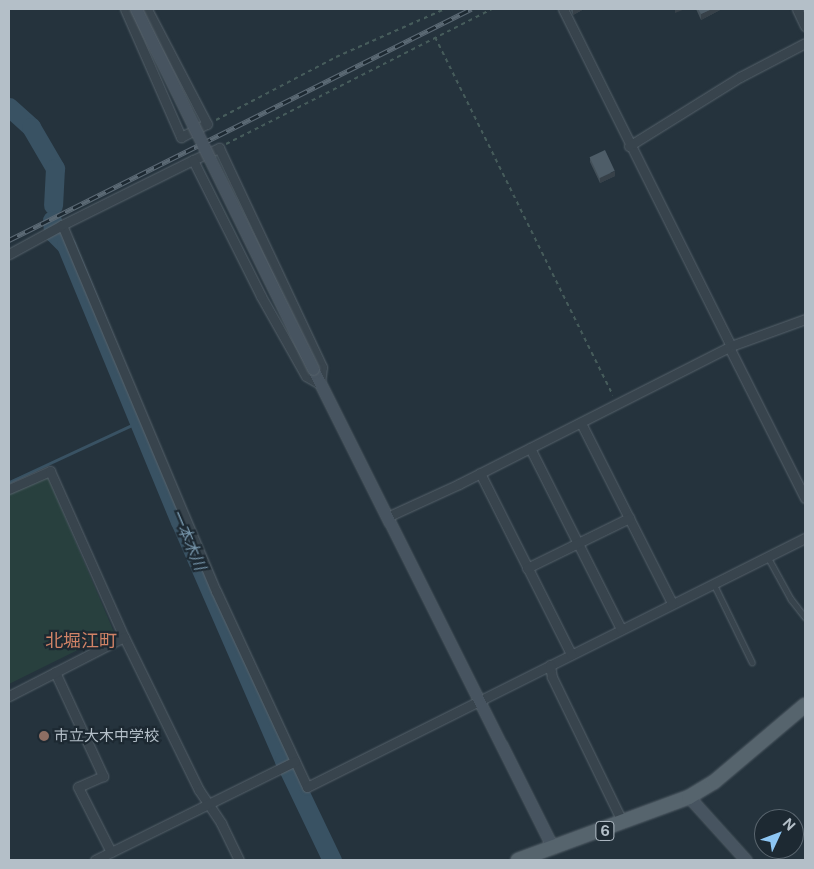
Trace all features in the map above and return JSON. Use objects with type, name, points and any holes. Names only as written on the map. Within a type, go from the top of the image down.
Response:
[{"type":"main road","name":"6","points":[[518,860],[623,823],[689,797],[714,782],[805,705]]},
{"type":"street","points":[[125,9],[181,137],[207,124],[146,9]]},
{"type":"street","points":[[136,9],[320,384],[553,848]]},
{"type":"street","points":[[562,9],[805,498]]},
{"type":"street","points":[[797,9],[805,26]]},
{"type":"street","points":[[629,146],[740,77],[805,43]]},
{"type":"street","points":[[9,254],[62,225],[219,148],[322,367],[320,384]]},
{"type":"street","points":[[193,160],[275,320],[306,376],[320,384]]},
{"type":"street","points":[[62,225],[216,591],[307,787],[805,538]]},
{"type":"street","points":[[387,517],[581,423],[730,346],[805,319]]},
{"type":"street","points":[[581,423],[672,603]]},
{"type":"street","points":[[530,448],[621,629]]},
{"type":"street","points":[[9,489],[50,471],[124,637],[199,790],[209,803],[238,860]]},
{"type":"street","points":[[480,473],[571,654]]},
{"type":"street","points":[[527,568],[629,518]]},
{"type":"street","points":[[9,696],[124,637]]},
{"type":"street","points":[[550,665],[552,677],[623,823]]},
{"type":"street","points":[[54,672],[103,776],[78,787],[111,852]]},
{"type":"street","points":[[95,860],[295,761]]},
{"type":"street","points":[[689,797],[746,860]]},
{"type":"lane","points":[[768,557],[791,599],[805,617]]},
{"type":"lane","points":[[714,584],[752,662]]},
{"type":"path","points":[[207,124],[336,58],[445,9]]},
{"type":"path","points":[[219,148],[492,9]]},
{"type":"path","points":[[435,37],[617,403]]},
{"type":"green space","points":[[47,475],[114,632],[9,684],[9,492]]},
{"type":"building","points":[[698,9],[712,9],[701,14]]},
{"type":"building","points":[[605,150],[615,171],[599,178],[590,157]]},
{"type":"waterway","name":"一本木川","points":[[9,107],[31,127],[55,168],[53,205]]},
{"type":"waterway","name":"一本木川","points":[[52,220],[53,232],[66,245],[180,521],[284,760],[332,860]]},
{"type":"waterway","points":[[9,482],[134,424]]},
{"type":"railway","points":[[9,240],[471,9]]},
{"type":"place","name":"市立大木中学校","points":[[44,736]]},
{"type":"district","name":"北堀江町","points":[[81,641]]}]
